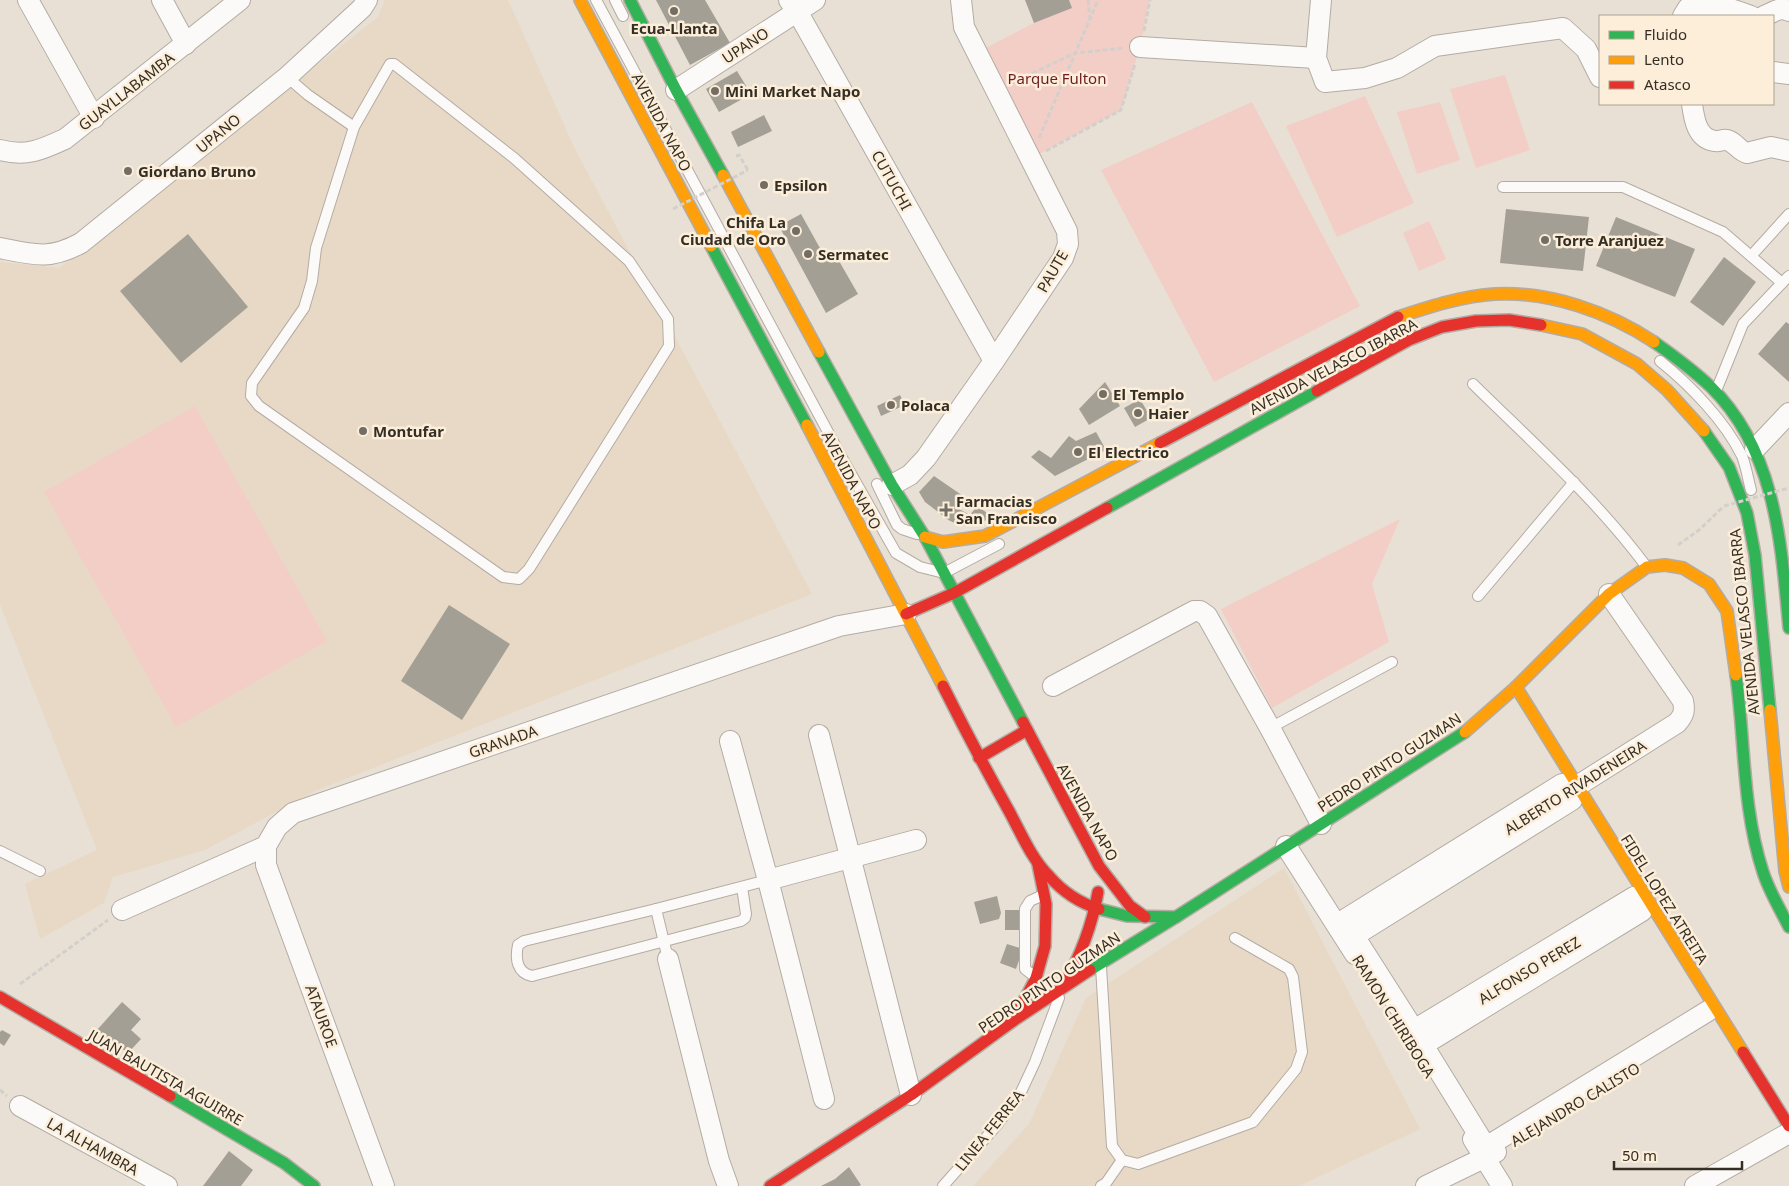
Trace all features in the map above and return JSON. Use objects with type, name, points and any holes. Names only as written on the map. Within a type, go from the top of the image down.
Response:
[{"type":"main road","name":"AVENIDA NAPO","points":[[580,0],[906,614],[979,758],[1038,863],[1054,882],[1073,898],[1096,909],[1120,915],[1160,918],[1176,917]]},
{"type":"main road","name":"AVENIDA NAPO","points":[[630,0],[676,90],[892,485],[944,573],[1099,866],[1130,906],[1145,916]]},
{"type":"main road","name":"AVENIDA VELASCO IBARRA","points":[[924,537],[943,542],[985,536],[1392,319],[1430,307],[1476,297],[1510,294],[1550,298],[1603,314],[1652,340],[1687,366],[1716,392],[1744,427],[1755,449],[1769,487],[1780,537],[1789,628]]},
{"type":"main road","name":"AVENIDA VELASCO IBARRA","points":[[906,614],[954,593],[1409,340],[1442,327],[1476,321],[1509,320],[1542,324],[1582,334],[1636,364],[1667,390],[1697,422],[1729,467],[1747,513],[1755,555],[1784,871],[1789,887]]},
{"type":"main road","points":[[1647,567],[1665,565],[1683,568],[1709,584],[1727,611],[1741,712],[1746,786],[1752,829],[1763,873],[1789,927]]},
{"type":"main road","name":"PEDRO PINTO GUZMAN","points":[[770,1186],[911,1095],[1063,987],[1176,917],[1469,729],[1516,687],[1610,594],[1647,567]]},
{"type":"main road","name":"FIDEL LOPEZ ATREITA","points":[[1516,687],[1570,790],[1641,902],[1789,1126]]},
{"type":"main road","points":[[979,758],[1027,730]]},
{"type":"main road","points":[[1013,1021],[1036,978],[1045,946],[1046,904],[1038,863]]},
{"type":"main road","points":[[1063,987],[1083,950],[1096,909],[1099,866]]},
{"type":"main road","name":"JUAN BAUTISTA AGUIRRE","points":[[0,998],[284,1163],[314,1186]]},
{"type":"street","points":[[28,0],[94,118]]},
{"type":"street","points":[[162,0],[186,44]]},
{"type":"street","name":"GUAYLLABAMBA","points":[[0,150],[21,154],[42,150],[65,139],[94,118],[240,0]]},
{"type":"street","name":"UPANO","points":[[0,248],[51,255],[62,252],[81,242],[287,77],[362,8],[367,0]]},
{"type":"street","name":"UPANO","points":[[676,90],[793,6],[814,0]]},
{"type":"street","name":"PAUTE","points":[[892,485],[910,475],[926,458],[994,362],[1063,258],[1068,244],[1067,231],[964,27],[961,0]]},
{"type":"street","points":[[1320,0],[1316,58],[1325,82],[1365,78],[1397,68],[1435,46],[1563,28],[1586,49],[1599,75]]},
{"type":"street","points":[[1683,15],[1693,5],[1708,4],[1770,10]]},
{"type":"street","name":"CUTUCHI","points":[[793,6],[994,362]]},
{"type":"street","points":[[1140,47],[1316,58]]},
{"type":"street","points":[[1774,72],[1789,74]]},
{"type":"street","points":[[1692,105],[1700,132],[1707,139],[1729,141],[1747,153],[1771,147],[1789,151]]},
{"type":"street","points":[[1755,449],[1789,414]]},
{"type":"street","name":"ALBERTO RIVADENEIRA","points":[[1343,926],[1570,790],[1677,723],[1683,716],[1683,701],[1610,594]]},
{"type":"street","points":[[1053,686],[1194,611],[1200,611],[1207,616],[1321,824]]},
{"type":"street","name":"GRANADA","points":[[266,846],[277,827],[293,813],[839,626],[906,614]]},
{"type":"street","points":[[819,735],[911,1095]]},
{"type":"street","points":[[730,741],[824,1099]]},
{"type":"street","points":[[1570,790],[1354,936],[1414,1030],[1641,902]]},
{"type":"street","points":[[768,880],[916,840]]},
{"type":"street","points":[[122,910],[266,846]]},
{"type":"street","name":"ATAUROE","points":[[266,846],[266,865],[384,1186]]},
{"type":"street","name":"RAMON CHIRIBOGA","points":[[1286,846],[1343,926],[1410,1041],[1502,1186]]},
{"type":"street","points":[[1641,902],[1423,1045],[1486,1147],[1714,1014]]},
{"type":"street","name":"ALFONSO PEREZ","points":[[1410,1041],[1641,902]]},
{"type":"street","points":[[666,950],[718,1161],[728,1186]]},
{"type":"street","name":"ALEJANDRO CALISTO","points":[[1426,1186],[1485,1159],[1714,1014]]},
{"type":"street","name":"LA ALHAMBRA","points":[[20,1106],[167,1186]]},
{"type":"street","points":[[1695,1186],[1789,1133]]},
{"type":"lane","points":[[596,0],[842,458],[896,553],[920,568],[944,573],[1004,541]]},
{"type":"lane","points":[[615,0],[628,24]]},
{"type":"lane","points":[[390,64],[394,64],[514,158],[629,261],[668,319],[670,346],[529,568],[519,579],[503,577],[259,406],[251,396],[252,383],[304,308],[312,281],[316,248],[354,127],[390,64]]},
{"type":"lane","points":[[287,77],[308,95],[354,127]]},
{"type":"lane","points":[[1503,187],[1623,187],[1723,232],[1751,256],[1786,279],[1743,324],[1716,392]]},
{"type":"lane","points":[[1751,256],[1789,214]]},
{"type":"lane","points":[[1433,318],[1480,310]]},
{"type":"lane","points":[[803,344],[859,447]]},
{"type":"lane","points":[[1654,357],[1689,387],[1721,422],[1742,456],[1757,511],[1777,725],[1789,821]]},
{"type":"lane","points":[[1473,384],[1574,482],[1625,538],[1647,567]]},
{"type":"lane","points":[[872,473],[897,525],[902,529],[924,537]]},
{"type":"lane","points":[[1478,596],[1574,482]]},
{"type":"lane","points":[[1270,728],[1392,662]]},
{"type":"lane","points":[[0,851],[40,871]]},
{"type":"lane","points":[[742,887],[745,918],[666,950],[532,976],[525,975],[520,970],[517,950],[518,945],[524,942],[768,880]]},
{"type":"lane","points":[[1036,978],[1024,969],[1025,909],[1030,901],[1044,894]]},
{"type":"lane","points":[[656,909],[666,950]]},
{"type":"lane","points":[[1101,964],[1112,1146],[1122,1160],[1138,1164],[1253,1122],[1296,1069],[1302,1052],[1293,977],[1289,970],[1236,938]]},
{"type":"lane","name":"LINEA FERREA","points":[[943,1186],[997,1125],[1021,1092],[1035,1062],[1063,987]]},
{"type":"lane","points":[[1101,1186],[1106,1183],[1122,1160]]},
{"type":"path","points":[[1088,0],[1090,18]]},
{"type":"path","points":[[1030,159],[1098,0]]},
{"type":"path","points":[[1030,159],[1121,110],[1140,47],[1150,0]]},
{"type":"path","points":[[995,90],[1075,53],[1140,47]]},
{"type":"path","points":[[673,209],[748,170],[739,155]]},
{"type":"path","points":[[1676,546],[1699,530],[1724,506],[1789,488]]},
{"type":"path","points":[[0,998],[122,910]]},
{"type":"shaded area","name":"Montufar","points":[[385,0],[508,0],[575,149],[812,594],[315,791],[205,850],[113,877],[104,903],[40,939],[25,884],[97,850],[0,604],[0,262],[59,268],[378,17]]},
{"type":"shaded area","points":[[1284,868],[1420,1129],[1299,1186],[973,1186],[1029,1124],[1086,998]]},
{"type":"green space","name":"Parque Fulton","points":[[1069,0],[1150,0],[1140,47],[1121,110],[1030,159],[976,53],[1034,23],[1071,8]]},
{"type":"green space","points":[[1505,75],[1530,150],[1476,168],[1450,89]]},
{"type":"green space","points":[[1365,96],[1414,203],[1337,237],[1286,126]]},
{"type":"green space","points":[[1252,102],[1360,306],[1214,382],[1101,170]]},
{"type":"green space","points":[[1440,102],[1460,160],[1417,174],[1397,112]]},
{"type":"green space","points":[[1429,221],[1446,259],[1419,271],[1403,233]]},
{"type":"green space","points":[[195,406],[327,641],[176,727],[44,492]]},
{"type":"green space","points":[[1400,519],[1372,584],[1389,642],[1272,708],[1221,609]]},
{"type":"building","points":[[656,0],[705,0],[730,43],[690,65]]},
{"type":"building","points":[[1025,0],[1069,0],[1072,8],[1034,23]]},
{"type":"building","points":[[737,71],[751,94],[719,112],[706,89]]},
{"type":"building","points":[[764,115],[772,131],[738,147],[731,132]]},
{"type":"building","name":"Torre Aranjuez","points":[[1506,209],[1589,217],[1583,271],[1500,263]]},
{"type":"building","points":[[801,214],[826,259],[835,254],[858,294],[826,313],[779,226]]},
{"type":"building","points":[[1616,217],[1695,249],[1675,297],[1596,266]]},
{"type":"building","points":[[188,234],[248,307],[181,363],[120,291]]},
{"type":"building","points":[[1724,257],[1756,282],[1723,326],[1690,302]]},
{"type":"building","points":[[1786,322],[1789,324],[1789,382],[1758,354]]},
{"type":"building","name":"El Templo","points":[[1105,382],[1120,406],[1089,425],[1079,409]]},
{"type":"building","name":"Polaca","points":[[900,395],[905,405],[881,416],[877,406]]},
{"type":"building","name":"Haier","points":[[1140,399],[1151,418],[1135,427],[1124,408]]},
{"type":"building","points":[[1096,432],[1106,450],[1055,476],[1031,457],[1039,450],[1051,458],[1069,436],[1076,441]]},
{"type":"building","points":[[934,476],[966,498],[959,509],[970,515],[977,506],[993,517],[980,523],[964,526],[950,521],[925,502],[919,492]]},
{"type":"building","points":[[449,605],[510,644],[462,720],[401,681]]},
{"type":"building","points":[[997,896],[1001,913],[999,919],[980,924],[974,902]]},
{"type":"building","points":[[1005,910],[1024,910],[1025,930],[1005,930]]},
{"type":"building","points":[[1007,944],[1023,949],[1016,969],[1000,963]]},
{"type":"building","points":[[122,1002],[141,1019],[131,1030],[141,1039],[129,1052],[116,1047],[97,1030]]},
{"type":"building","points":[[2,1030],[11,1035],[4,1046],[0,1043],[0,1032]]},
{"type":"building","points":[[229,1151],[253,1170],[241,1186],[203,1186]]},
{"type":"building","points":[[849,1167],[861,1185],[821,1186],[835,1179]]},
{"type":"traffic: fast","points":[[630,0],[676,90],[723,175]]},
{"type":"traffic: fast","points":[[711,246],[807,425]]},
{"type":"traffic: fast","points":[[1654,342],[1711,387],[1733,412],[1749,440],[1762,469],[1778,531],[1789,628]]},
{"type":"traffic: fast","points":[[819,352],[892,485],[925,537],[1023,722]]},
{"type":"traffic: fast","points":[[1107,508],[1317,391]]},
{"type":"traffic: fast","points":[[1704,431],[1729,467],[1747,513],[1755,555],[1770,710]]},
{"type":"traffic: fast","points":[[1736,675],[1745,774],[1756,848],[1768,886],[1789,927]]},
{"type":"traffic: fast","points":[[1099,909],[1127,916],[1176,917],[1465,732]]},
{"type":"traffic: fast","points":[[1090,970],[1176,917]]},
{"type":"traffic: fast","points":[[170,1096],[284,1163],[314,1186]]},
{"type":"traffic: slow","points":[[580,0],[711,246]]},
{"type":"traffic: slow","points":[[723,175],[819,352]]},
{"type":"traffic: slow","points":[[1398,317],[1470,297],[1495,294],[1536,296],[1557,300],[1598,313],[1618,321],[1654,342]]},
{"type":"traffic: slow","points":[[1541,325],[1582,334],[1637,364],[1667,390],[1704,431]]},
{"type":"traffic: slow","points":[[807,425],[943,686]]},
{"type":"traffic: slow","points":[[925,537],[943,542],[985,536],[1160,443]]},
{"type":"traffic: slow","points":[[1465,732],[1516,687],[1609,594],[1647,567],[1665,565],[1683,568],[1709,584],[1727,611],[1736,675]]},
{"type":"traffic: slow","points":[[1516,687],[1743,1052]]},
{"type":"traffic: slow","points":[[1770,710],[1785,871],[1789,887]]},
{"type":"traffic: jam","points":[[1160,443],[1398,317]]},
{"type":"traffic: jam","points":[[1317,391],[1409,340],[1442,327],[1476,321],[1509,320],[1541,325]]},
{"type":"traffic: jam","points":[[906,614],[954,593],[1107,508]]},
{"type":"traffic: jam","points":[[943,686],[1037,861],[1054,881],[1066,891],[1078,900],[1099,909]]},
{"type":"traffic: jam","points":[[1023,722],[1099,866],[1130,906],[1145,917]]},
{"type":"traffic: jam","points":[[979,758],[1027,730]]},
{"type":"traffic: jam","points":[[1013,1021],[1036,978],[1045,946],[1046,904],[1038,865]]},
{"type":"traffic: jam","points":[[1063,987],[1085,941],[1098,892]]},
{"type":"traffic: jam","points":[[770,1186],[911,1095],[1013,1021],[1090,970]]},
{"type":"traffic: jam","points":[[0,997],[170,1096]]},
{"type":"traffic: jam","points":[[1743,1052],[1789,1126]]},
{"type":"place","name":"Ecua-Llanta","points":[[674,11]]},
{"type":"place","name":"Mini Market Napo","points":[[715,91]]},
{"type":"place","name":"Giordano Bruno","points":[[128,171]]},
{"type":"place","name":"Epsilon","points":[[764,185]]},
{"type":"place","name":"Chifa La Ciudad de Oro","points":[[796,231]]},
{"type":"place","name":"Torre Aranjuez","points":[[1545,240]]},
{"type":"place","name":"Sermatec","points":[[808,254]]},
{"type":"place","name":"El Templo","points":[[1103,394]]},
{"type":"place","name":"Polaca","points":[[891,405]]},
{"type":"place","name":"Haier","points":[[1138,413]]},
{"type":"place","name":"Montufar","points":[[363,431]]},
{"type":"place","name":"El Electrico","points":[[1078,452]]},
{"type":"place","name":"Farmacias San Francisco","points":[[946,510]]}]
